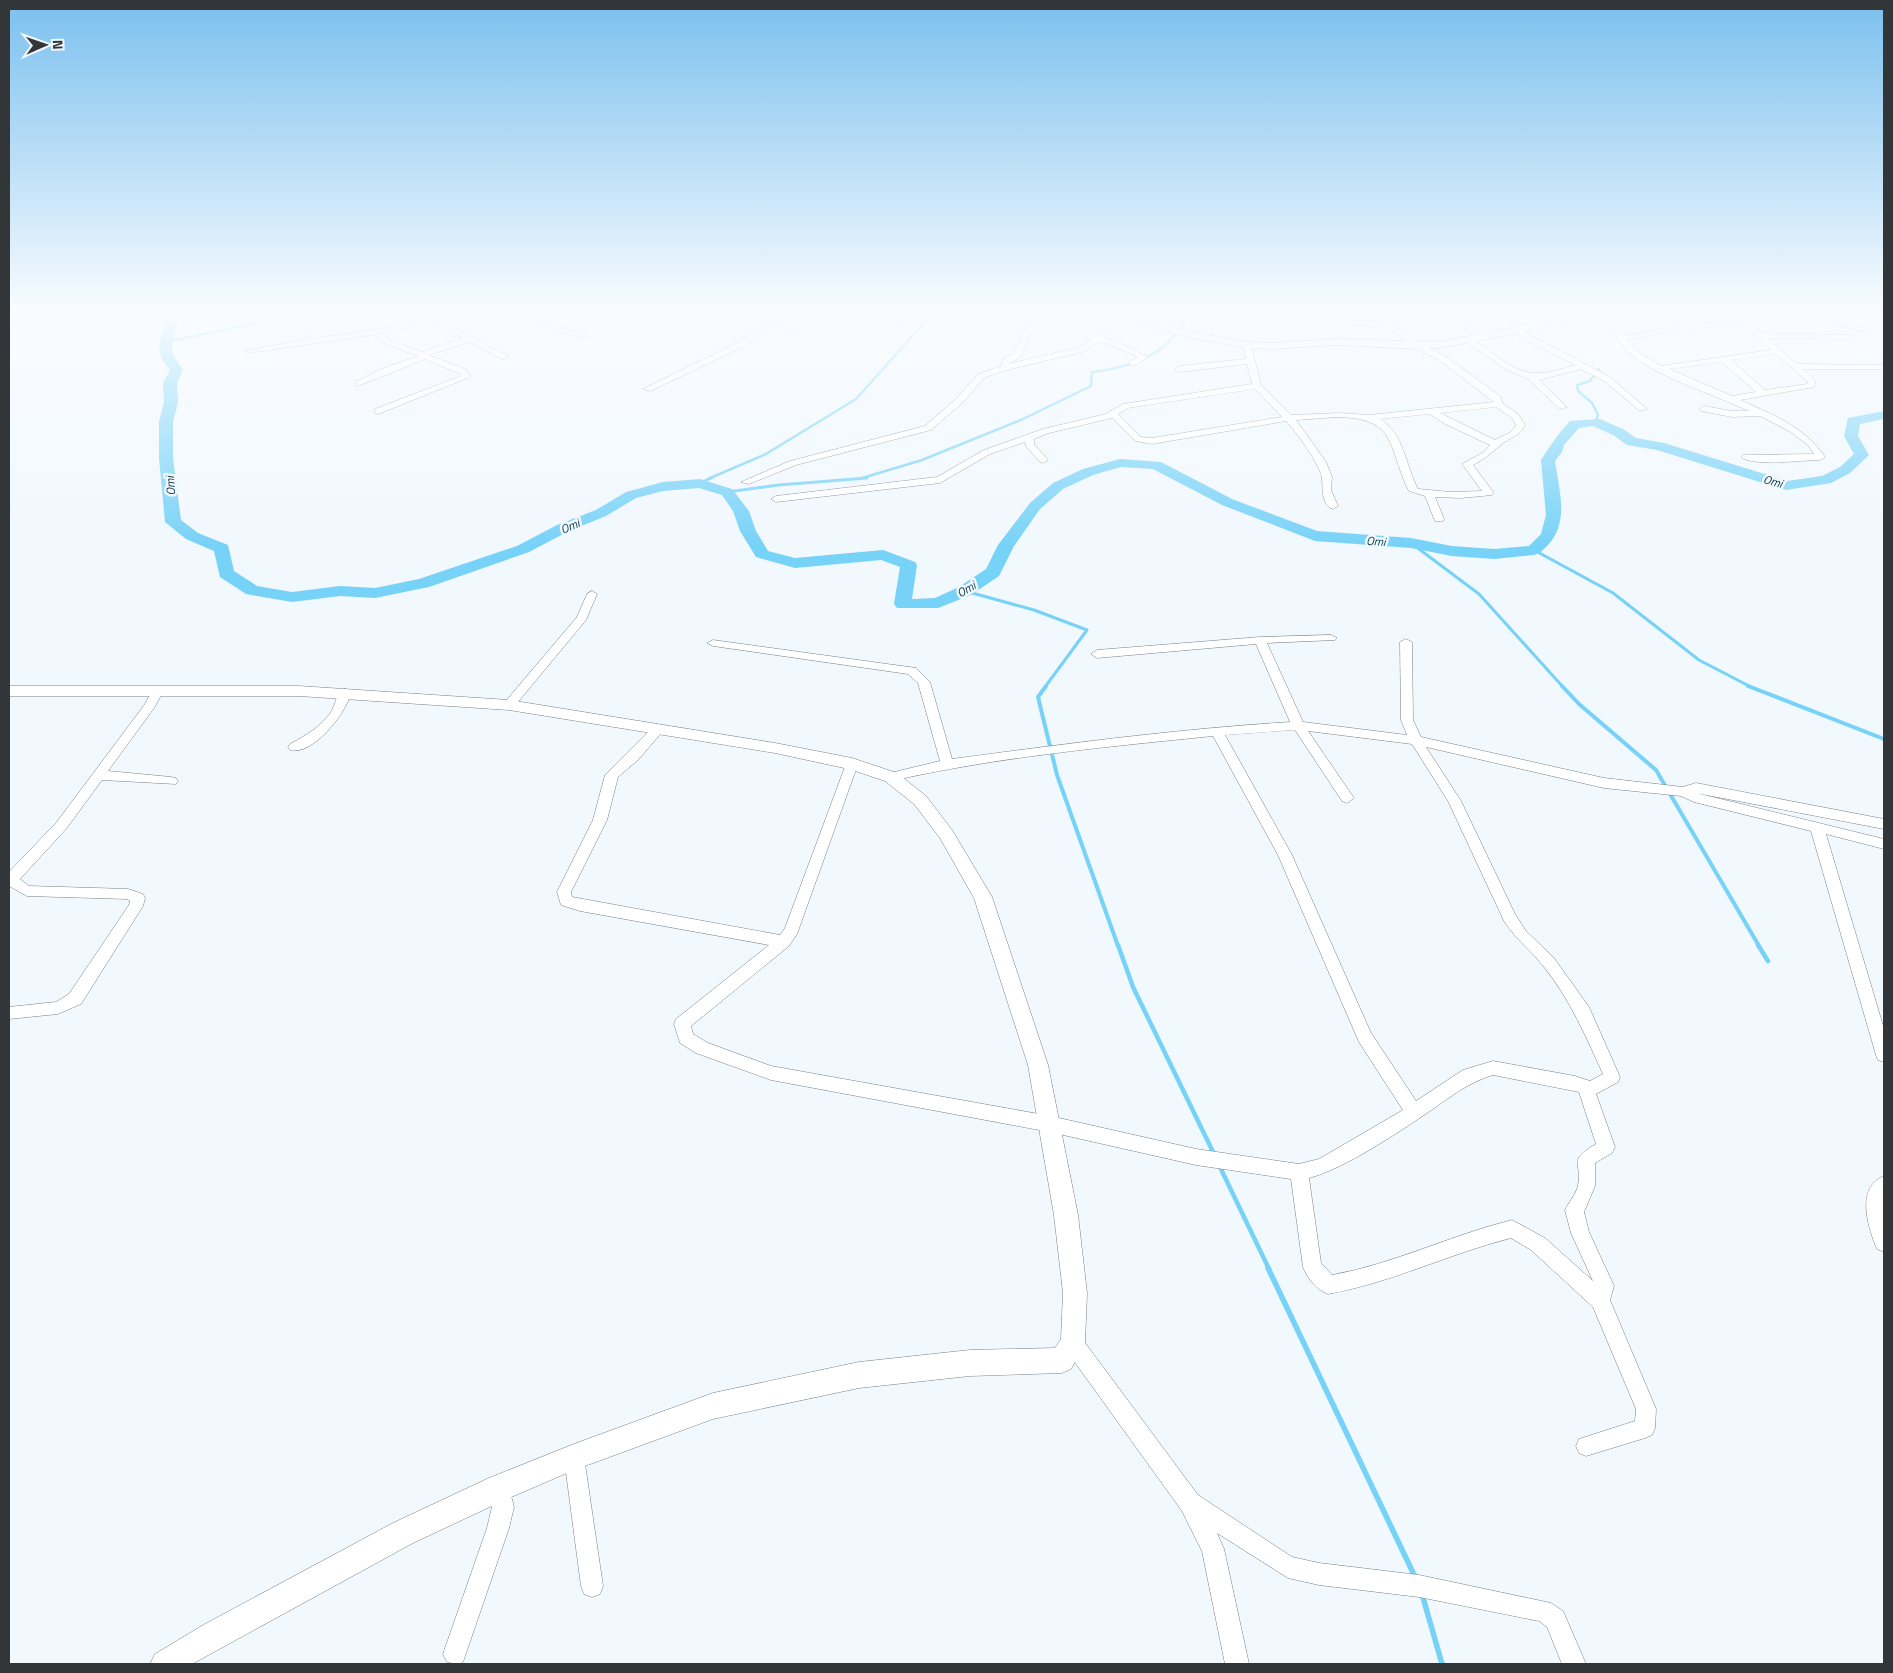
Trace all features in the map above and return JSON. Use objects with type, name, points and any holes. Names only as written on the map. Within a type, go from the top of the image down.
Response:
[{"type":"street","points":[[378,411],[430,391]]},
{"type":"street","points":[[746,482],[793,463],[869,445],[928,428],[967,391]]},
{"type":"street","points":[[776,499],[885,488],[940,480],[987,452],[1036,435],[1113,414],[1126,406],[1223,391]]},
{"type":"street","points":[[1261,391],[1299,428],[1308,446],[1321,462],[1327,477],[1326,490],[1333,506]]},
{"type":"street","points":[[1487,391],[1498,399],[1498,404]]},
{"type":"street","points":[[1546,391],[1563,407]]},
{"type":"street","points":[[1621,391],[1643,409]]},
{"type":"street","points":[[1714,391],[1761,413],[1804,439],[1819,453],[1820,457],[1766,460],[1746,457]]},
{"type":"street","points":[[1732,399],[1775,391]]},
{"type":"street","points":[[1113,414],[1138,439],[1152,441],[1290,418],[1340,416],[1369,418],[1498,404],[1518,416],[1521,421],[1520,428],[1513,436],[1495,444],[1495,447],[1487,454],[1468,464],[1488,493],[1473,495],[1429,494],[1414,491],[1408,482],[1399,450],[1382,424],[1369,418]]},
{"type":"street","points":[[1704,409],[1732,414],[1761,413]]},
{"type":"street","points":[[1430,410],[1448,422],[1495,444]]},
{"type":"street","points":[[1036,435],[1030,438],[1029,444],[1043,460]]},
{"type":"street","points":[[1429,494],[1439,519]]},
{"type":"street","points":[[509,705],[582,618],[592,594]]},
{"type":"street","points":[[1097,654],[1260,640],[1331,638]]},
{"type":"street","points":[[1260,640],[1298,726],[1347,798]]},
{"type":"street","points":[[852,764],[792,930],[784,942],[682,1024],[686,1038],[702,1048],[771,1073],[1050,1124],[1196,1157],[1299,1172],[1323,1166],[1414,1112],[1469,1075],[1493,1068],[1575,1083],[1586,1089],[1595,1089],[1612,1078],[1584,1012],[1549,962],[1521,935],[1509,917],[1454,801],[1416,740],[1407,720],[1406,642]]},
{"type":"street","points":[[713,643],[912,671],[924,682],[947,764]]},
{"type":"street","points":[[9,691],[299,691],[509,705],[738,741],[852,764],[891,777],[920,800],[946,834],[982,897],[1038,1065],[1066,1215],[1075,1293],[1073,1343],[1062,1360],[970,1363],[859,1375],[713,1406],[574,1457],[499,1488],[403,1533],[215,1634],[165,1664]]},
{"type":"street","points":[[9,1013],[58,1008],[75,999],[136,906],[138,898],[128,894],[27,891],[10,880],[61,826],[150,705],[157,692]]},
{"type":"street","points":[[294,747],[326,727],[342,706],[345,693]]},
{"type":"street","points":[[891,777],[947,764],[1070,747],[1217,731],[1298,726],[1416,740],[1604,783],[1677,792],[1884,844]]},
{"type":"street","points":[[658,729],[634,756],[612,775],[600,820],[564,892],[566,901],[784,942]]},
{"type":"street","points":[[1217,731],[1286,855],[1365,1037],[1414,1112]]},
{"type":"street","points":[[99,775],[172,781]]},
{"type":"street","points":[[1677,792],[1696,788],[1884,824]]},
{"type":"street","points":[[1817,828],[1884,1055]]},
{"type":"street","points":[[1586,1089],[1606,1147],[1586,1159],[1588,1173],[1585,1197],[1574,1210],[1580,1233],[1605,1286],[1600,1300]]},
{"type":"street","points":[[1299,1172],[1312,1267],[1328,1284],[1353,1282],[1489,1234],[1512,1229],[1538,1244],[1600,1300],[1646,1409],[1645,1428],[1586,1446]]},
{"type":"street","points":[[1884,1184],[1878,1189],[1874,1199],[1884,1243]]},
{"type":"street","points":[[1073,1343],[1190,1503],[1213,1549],[1237,1664]]},
{"type":"street","points":[[574,1457],[592,1586]]},
{"type":"street","points":[[456,1654],[500,1521],[503,1507],[499,1488]]},
{"type":"street","points":[[1190,1503],[1288,1566],[1319,1574],[1419,1586],[1543,1611],[1555,1619],[1574,1664]]},
{"type":"waterway","name":"Omi","points":[[170,391],[171,402],[166,422],[166,458],[173,522],[192,536],[222,548],[226,573],[252,590],[292,597],[340,591],[375,593],[423,583],[523,549],[563,528],[601,513],[631,495],[663,487],[700,483],[727,492],[741,511],[748,531],[762,554],[795,563],[883,555],[909,565],[903,604],[938,603],[965,591],[993,572],[1006,545],[1035,506],[1058,486],[1088,472],[1120,463],[1156,465],[1227,502],[1315,536],[1411,543],[1452,551],[1494,554],[1534,550],[1549,535],[1554,515],[1548,460],[1555,452],[1557,444],[1575,424],[1595,422],[1618,432],[1632,442],[1659,446],[1786,486],[1826,480],[1845,470],[1862,455],[1851,436],[1853,421],[1884,415]]},
{"type":"waterway","points":[[708,479],[766,454],[856,399],[863,391]]},
{"type":"waterway","points":[[861,479],[922,460],[1023,419],[1081,391]]},
{"type":"waterway","points":[[1578,391],[1592,403],[1598,415],[1595,422]]},
{"type":"waterway","points":[[700,483],[711,478]]},
{"type":"waterway","points":[[861,479],[867,478]]},
{"type":"waterway","points":[[727,492],[779,485],[861,479]]},
{"type":"waterway","points":[[1411,543],[1479,594],[1563,687]]},
{"type":"waterway","points":[[1534,550],[1613,593],[1699,660],[1751,687]]},
{"type":"waterway","points":[[965,591],[1034,610],[1087,630],[1045,687]]},
{"type":"waterway","points":[[1046,686],[1038,697],[1057,775],[1118,946]]},
{"type":"waterway","points":[[1562,686],[1579,704],[1656,770],[1759,946]]},
{"type":"waterway","points":[[1748,686],[1884,739]]},
{"type":"waterway","points":[[1118,945],[1133,987],[1214,1154]]},
{"type":"waterway","points":[[1758,945],[1768,961]]},
{"type":"waterway","points":[[1219,1165],[1269,1269]]},
{"type":"waterway","points":[[1268,1268],[1416,1579]]},
{"type":"waterway","points":[[1422,1594],[1442,1664]]}]
